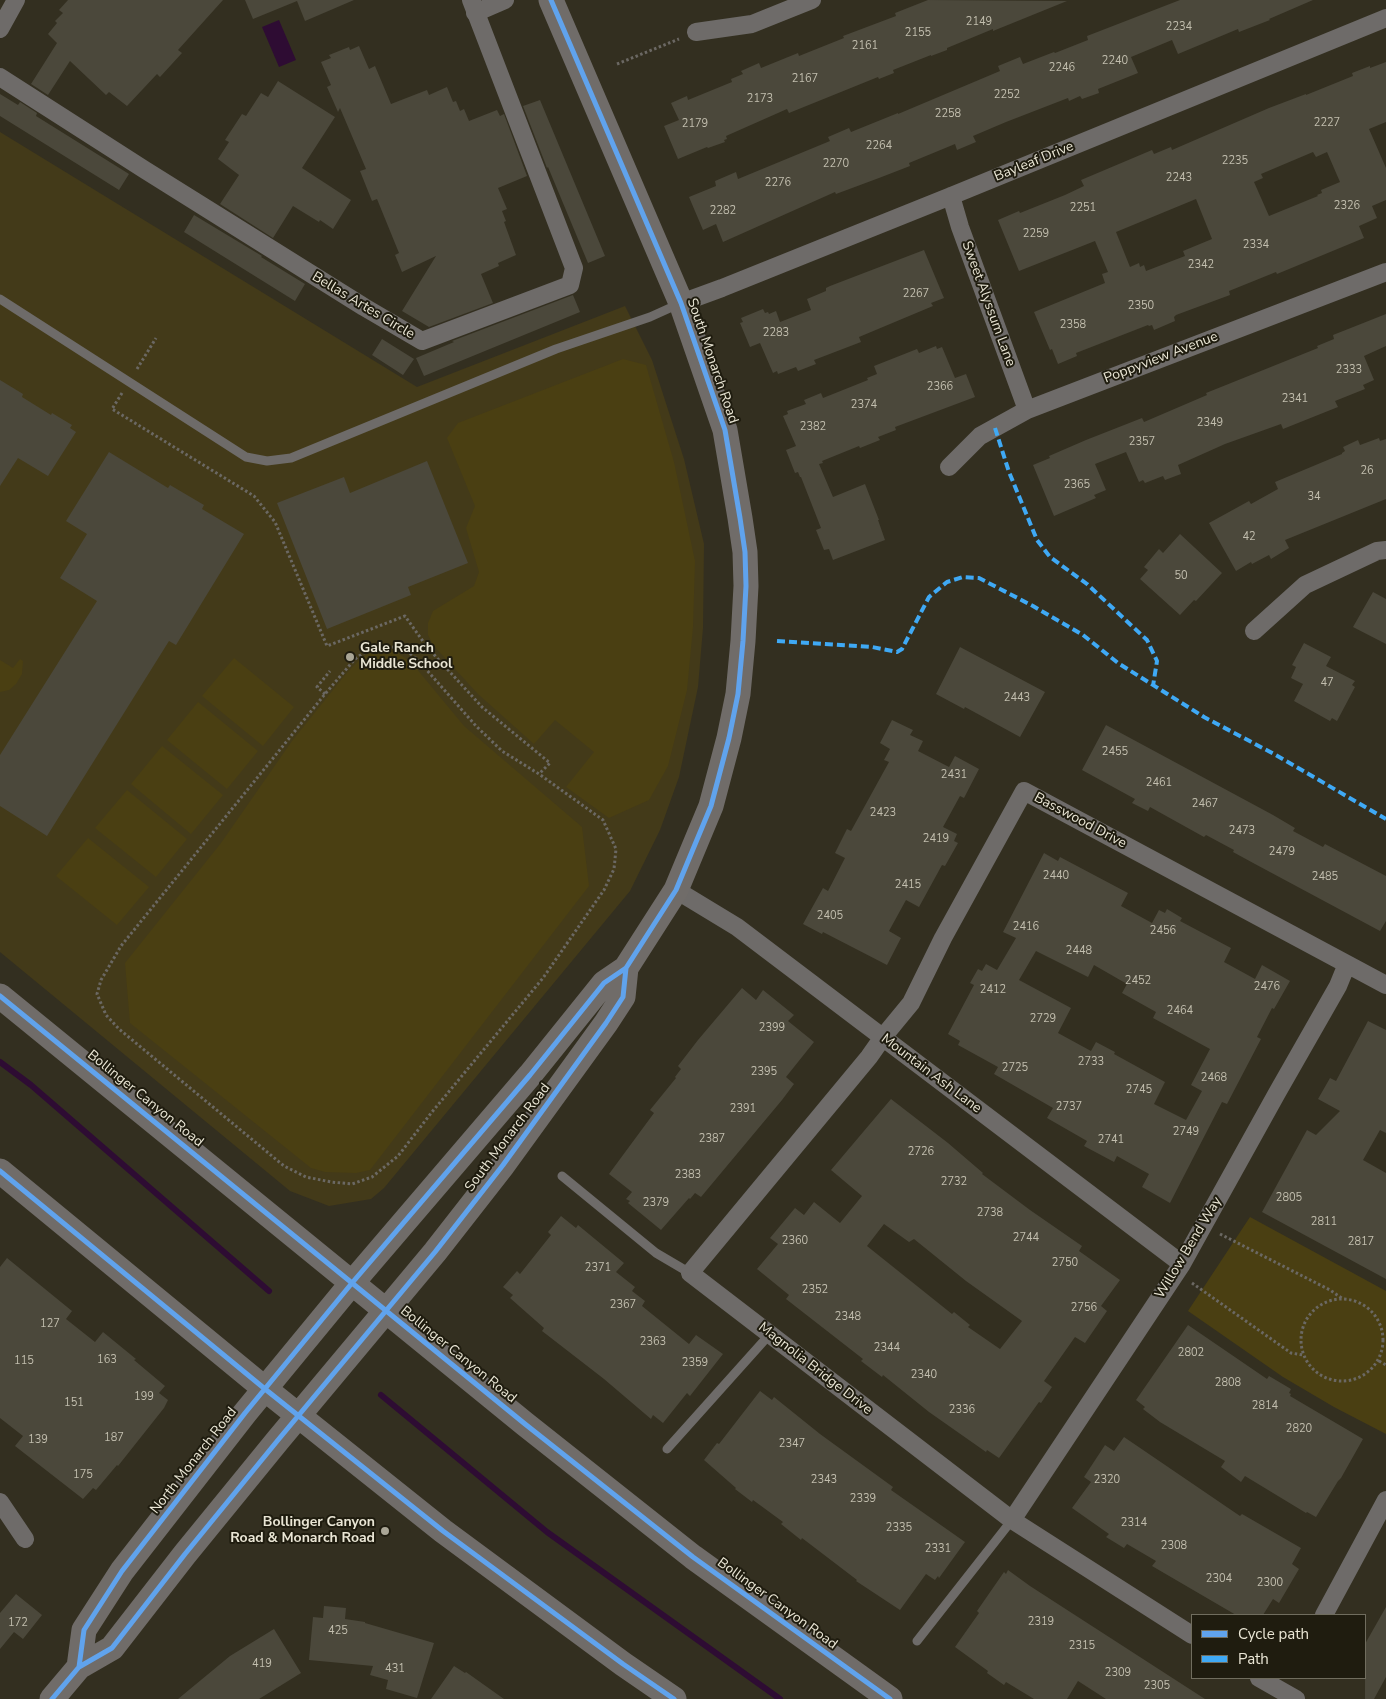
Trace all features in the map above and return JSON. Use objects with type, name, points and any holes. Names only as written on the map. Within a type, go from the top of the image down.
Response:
[{"type":"street","points":[[0,29],[16,0]]},
{"type":"street","name":"Bellas Artes Circle","points":[[0,77],[364,307],[422,341],[570,285],[574,268],[473,6],[505,0]]},
{"type":"street","name":"South Monarch Road","points":[[352,1283],[530,1075],[604,984],[626,968],[676,890],[711,806],[729,738],[738,694],[744,641],[745,552],[725,430],[681,303],[552,0]]},
{"type":"street","points":[[696,32],[752,24],[812,0]]},
{"type":"street","name":"Bayleaf Drive","points":[[681,303],[950,196],[1386,18]]},
{"type":"street","name":"Sweet Alyssum Lane","points":[[950,196],[1027,410]]},
{"type":"street","name":"Poppyview Avenue","points":[[949,467],[980,436],[1027,410],[1386,272]]},
{"type":"street","points":[[1254,632],[1305,585],[1377,552],[1386,550]]},
{"type":"street","name":"Basswood Drive","points":[[883,1037],[911,1003],[943,938],[1024,792],[1386,985]]},
{"type":"street","name":"Mountain Ash Lane","points":[[676,890],[737,927],[883,1037],[1180,1268]]},
{"type":"street","name":"Willow Bend Way","points":[[1012,1520],[1180,1268],[1338,986],[1347,964]]},
{"type":"street","name":"South Monarch Road","points":[[386,1311],[441,1245],[503,1165],[594,1039],[622,997],[626,968]]},
{"type":"street","name":"Bollinger Canyon Road","points":[[0,996],[525,1424],[693,1557],[890,1699]]},
{"type":"street","points":[[690,1272],[857,1072],[883,1037]]},
{"type":"street","points":[[0,1171],[265,1390],[443,1531],[623,1664],[674,1699]]},
{"type":"street","name":"Magnolia Bridge Drive","points":[[690,1272],[1012,1520],[1191,1634]]},
{"type":"street","name":"North Monarch Road","points":[[79,1667],[84,1630],[122,1571],[352,1283]]},
{"type":"street","points":[[52,1699],[79,1667],[112,1648],[140,1614],[184,1554],[386,1311]]},
{"type":"street","points":[[1325,1614],[1386,1500]]},
{"type":"street","points":[[0,1502],[25,1538]]},
{"type":"street","points":[[1261,1679],[1288,1692]]},
{"type":"lane","points":[[0,299],[246,457],[266,461],[291,458],[556,348],[650,317],[681,303]]},
{"type":"lane","points":[[562,1176],[656,1253],[690,1272]]},
{"type":"lane","points":[[667,1449],[770,1334]]},
{"type":"lane","points":[[917,1641],[1012,1520]]},
{"type":"path","points":[[617,64],[696,32]]},
{"type":"path","points":[[129,382],[156,338]]},
{"type":"path","points":[[112,409],[254,496],[275,522],[327,646],[405,616],[427,647],[482,706],[550,763],[539,774]]},
{"type":"path","points":[[382,646],[403,648],[417,659],[464,713],[502,751],[539,774],[603,820],[616,849],[614,869],[604,890],[543,978],[398,1156],[372,1177],[352,1184],[331,1182],[306,1177],[284,1166],[119,1029],[106,1015],[98,994],[101,980],[121,946],[325,694],[355,659],[369,649],[382,646]]},
{"type":"path","points":[[325,694],[317,687],[330,671]]},
{"type":"path","points":[[1204,1226],[1330,1290],[1344,1300]]},
{"type":"path","points":[[1180,1268],[1291,1353],[1303,1356]]},
{"type":"path","points":[[1336,1299],[1354,1300],[1370,1309],[1381,1324],[1384,1343],[1379,1361],[1366,1374],[1357,1378],[1348,1381],[1330,1380],[1314,1371],[1303,1356],[1300,1337],[1305,1319],[1318,1306],[1336,1299]]},
{"type":"path","points":[[1379,1361],[1386,1365]]},
{"type":"shaded area","points":[[279,20],[296,60],[279,67],[262,27]]},
{"type":"shaded area","name":"Gale Ranch Middle School","points":[[0,132],[417,387],[625,306],[652,360],[684,459],[704,544],[703,628],[698,687],[679,777],[660,830],[630,891],[384,1188],[371,1199],[329,1206],[290,1191],[0,952]]},
{"type":"shaded area","points":[[623,359],[646,365],[674,462],[695,561],[693,627],[687,690],[668,766],[649,800],[609,818],[566,787],[594,752],[555,720],[534,744],[478,694],[433,645],[428,635],[428,623],[433,611],[474,586],[479,572],[466,528],[475,506],[447,438],[458,423]]},
{"type":"shaded area","points":[[382,650],[396,652],[411,662],[464,726],[582,827],[589,886],[370,1170],[356,1173],[325,1172],[311,1168],[130,1023],[125,963],[221,843],[292,741],[345,675],[361,658],[371,652]]},
{"type":"shaded area","points":[[234,658],[294,707],[263,746],[202,696]]},
{"type":"shaded area","points":[[20,659],[23,661],[22,674],[16,684],[9,690],[0,692],[0,660],[13,668]]},
{"type":"shaded area","points":[[198,702],[258,751],[227,789],[167,740]]},
{"type":"shaded area","points":[[162,746],[223,795],[191,834],[131,784]]},
{"type":"shaded area","points":[[127,790],[187,839],[156,877],[95,828]]},
{"type":"shaded area","points":[[88,838],[149,887],[117,925],[56,876]]},
{"type":"shaded area","points":[[1250,1217],[1386,1291],[1386,1434],[1334,1407],[1283,1377],[1188,1311]]},
{"type":"building","points":[[68,0],[223,0],[178,50],[182,53],[160,77],[157,74],[127,106],[109,92],[106,95],[70,61],[48,95],[31,84],[57,43],[48,34],[57,23],[55,21],[63,13],[59,10]]},
{"type":"building","points":[[245,0],[354,0],[305,21],[297,1],[253,19]]},
{"type":"building","points":[[928,0],[1067,1],[893,70],[894,73],[879,79],[878,77],[789,113],[787,109],[726,136],[725,142],[678,159],[664,126],[679,120],[671,103],[687,96],[688,100],[732,82],[731,79],[743,74],[741,71],[759,63],[761,68],[798,53],[799,56],[844,38],[843,36],[896,16],[895,13]]},
{"type":"building","points":[[1180,0],[1313,0],[1270,20],[1239,32],[1238,29],[1178,54],[1172,40],[1131,57],[1138,73],[1098,89],[1099,93],[1082,99],[1080,96],[1069,101],[1068,98],[1006,122],[973,136],[976,142],[957,150],[955,144],[909,163],[910,166],[836,194],[835,192],[723,242],[716,224],[703,230],[689,197],[716,186],[715,181],[736,172],[738,179],[830,141],[828,137],[849,128],[851,132],[1000,71],[998,66],[1020,57],[1023,64],[1055,53],[1088,40],[1087,36]]},
{"type":"building","points":[[359,46],[369,69],[375,66],[391,104],[427,90],[429,95],[447,87],[453,102],[456,101],[460,111],[464,109],[469,121],[497,110],[500,116],[504,114],[527,176],[498,188],[507,209],[502,211],[506,221],[504,222],[516,255],[498,263],[499,266],[481,274],[493,303],[429,327],[402,311],[436,256],[402,272],[395,255],[399,253],[377,199],[372,201],[360,171],[366,169],[340,108],[338,112],[327,87],[331,85],[321,62],[331,58],[329,55],[349,47],[350,50]]},
{"type":"building","points":[[1386,62],[1386,122],[1369,129],[1386,168],[1386,200],[1372,206],[1377,218],[1359,226],[1364,238],[1277,274],[1276,272],[1229,291],[1230,295],[1176,315],[1174,317],[1175,321],[1154,330],[1152,325],[1148,325],[1076,353],[1077,356],[1058,364],[1034,312],[1105,283],[1102,274],[1108,272],[1095,241],[1019,271],[998,220],[1065,195],[1084,186],[1081,180],[1152,150],[1154,154],[1171,147],[1172,150],[1269,108],[1353,76],[1352,73],[1370,66],[1370,68]],"holes":[[[1313,152],[1316,157],[1327,152],[1340,182],[1321,190],[1322,193],[1318,196],[1269,216],[1254,182],[1263,178],[1261,174]],[[1196,199],[1212,239],[1183,251],[1185,256],[1146,271],[1144,265],[1140,267],[1139,263],[1130,267],[1116,232]]]},
{"type":"building","points":[[278,81],[335,117],[302,168],[351,200],[333,229],[293,206],[273,238],[220,204],[239,175],[218,159],[229,142],[225,140],[242,114],[246,116],[261,93],[268,97]]},
{"type":"building","points":[[0,94],[18,105],[20,102],[37,113],[36,116],[129,174],[119,190],[0,116]]},
{"type":"building","points":[[540,100],[605,256],[588,263],[547,168],[523,106]]},
{"type":"building","points":[[194,215],[305,284],[295,301],[184,232]]},
{"type":"building","points":[[924,250],[944,298],[931,303],[933,306],[859,337],[861,342],[814,360],[816,364],[798,371],[796,367],[778,374],[777,371],[773,373],[760,343],[750,347],[740,323],[743,322],[741,318],[763,309],[765,313],[768,312],[769,314],[776,311],[780,322],[811,310],[807,299],[826,291],[826,288],[830,286]]},
{"type":"building","points":[[573,295],[580,312],[424,376],[416,358],[454,342],[452,341]]},
{"type":"building","points":[[1386,314],[1386,346],[1364,356],[1374,380],[1363,385],[1365,389],[1335,401],[1338,407],[1283,429],[1281,424],[1225,444],[1178,465],[1181,474],[1165,480],[1163,476],[1145,483],[1143,480],[1139,482],[1126,452],[1095,464],[1106,490],[1094,495],[1096,498],[1054,516],[1033,465],[1086,440],[1142,418],[1144,422],[1207,395],[1206,393],[1318,348],[1317,346],[1334,339],[1333,335]]},
{"type":"building","points":[[382,339],[414,359],[403,375],[372,355]]},
{"type":"building","points":[[936,346],[937,349],[942,347],[955,378],[966,374],[975,397],[895,427],[896,430],[878,437],[880,440],[860,448],[859,446],[822,461],[823,463],[819,464],[833,497],[865,484],[885,540],[833,560],[829,549],[824,550],[816,530],[821,528],[801,477],[798,472],[795,473],[786,450],[796,446],[783,416],[788,414],[787,411],[806,404],[804,400],[821,393],[823,398],[868,380],[867,378],[877,374],[874,366],[917,349],[919,353]]},
{"type":"building","points":[[0,380],[23,394],[22,397],[51,415],[52,413],[72,425],[70,428],[76,432],[48,476],[18,458],[0,486]]},
{"type":"building","points":[[1379,438],[1380,441],[1386,439],[1386,499],[1285,540],[1289,548],[1271,559],[1269,555],[1252,564],[1251,562],[1236,571],[1209,523],[1249,501],[1251,504],[1278,489],[1275,482],[1342,454],[1345,451],[1343,447],[1358,440],[1360,445]]},
{"type":"building","points":[[109,452],[168,488],[170,485],[204,505],[202,509],[244,534],[176,645],[169,641],[47,836],[0,806],[0,755],[97,601],[60,578],[87,534],[66,521]]},
{"type":"building","points":[[427,461],[468,563],[408,587],[411,595],[327,629],[277,503],[344,477],[350,493]]},
{"type":"building","points":[[1180,534],[1222,573],[1180,615],[1140,579],[1148,570],[1144,567],[1159,549],[1163,553]]},
{"type":"building","points":[[1373,592],[1386,599],[1386,644],[1353,627]]},
{"type":"building","points":[[1304,643],[1331,657],[1326,666],[1355,681],[1352,685],[1355,687],[1337,721],[1332,718],[1330,721],[1294,701],[1303,684],[1291,678],[1296,667],[1292,665]]},
{"type":"building","points":[[960,647],[1045,692],[1020,737],[965,707],[964,709],[936,694]]},
{"type":"building","points":[[892,720],[913,730],[910,735],[923,741],[918,751],[949,767],[955,756],[979,769],[964,798],[960,796],[943,827],[957,834],[954,841],[958,843],[945,866],[942,865],[919,907],[906,900],[889,931],[901,938],[887,965],[823,932],[822,934],[803,924],[823,888],[828,891],[845,858],[835,853],[847,829],[851,831],[889,762],[884,760],[890,749],[880,743]]},
{"type":"building","points":[[1106,725],[1273,815],[1295,828],[1293,831],[1323,847],[1325,844],[1386,876],[1386,921],[1380,931],[1233,852],[1234,850],[1206,835],[1204,837],[1150,807],[1148,811],[1132,803],[1135,799],[1082,770]]},
{"type":"building","points":[[1044,853],[1058,861],[1060,857],[1128,893],[1121,906],[1152,923],[1159,910],[1165,913],[1167,909],[1182,918],[1180,921],[1231,948],[1224,962],[1255,979],[1262,965],[1290,981],[1274,1009],[1272,1008],[1257,1037],[1261,1039],[1227,1104],[1222,1102],[1170,1203],[1142,1187],[1149,1174],[1117,1156],[1114,1162],[1084,1146],[1087,1141],[1047,1118],[1053,1108],[994,1074],[998,1067],[958,1045],[960,1041],[948,1034],[974,985],[970,983],[978,969],[982,971],[986,964],[997,970],[1016,938],[1003,932]],"holes":[[[1036,951],[1088,977],[1094,965],[1127,984],[1122,993],[1156,1012],[1153,1018],[1210,1049],[1191,1085],[1202,1091],[1186,1120],[1154,1104],[1165,1082],[1096,1042],[1091,1051],[1058,1033],[1071,1008],[1019,980]]]},
{"type":"building","points":[[742,988],[756,1000],[763,990],[794,1015],[788,1021],[814,1042],[786,1077],[794,1084],[782,1100],[701,1197],[695,1193],[661,1230],[628,1203],[630,1201],[626,1199],[632,1192],[609,1174],[654,1113],[650,1110],[676,1078],[681,1069],[678,1066]]},
{"type":"building","points":[[1368,1021],[1386,1030],[1386,1133],[1380,1130],[1363,1160],[1386,1173],[1386,1279],[1262,1212],[1307,1130],[1316,1135],[1340,1111],[1318,1099],[1330,1078],[1336,1081]]},
{"type":"building","points":[[891,1099],[948,1143],[982,1174],[1082,1246],[1079,1251],[1120,1280],[1101,1306],[1107,1311],[1085,1343],[1075,1337],[1044,1381],[1052,1387],[999,1458],[987,1450],[986,1452],[929,1412],[883,1375],[882,1377],[861,1361],[863,1359],[786,1299],[789,1295],[757,1269],[778,1244],[770,1238],[795,1208],[804,1215],[814,1202],[840,1223],[862,1196],[831,1170]],"holes":[[[884,1224],[909,1242],[914,1239],[966,1281],[1022,1321],[1000,1349],[968,1327],[970,1325],[954,1312],[952,1314],[867,1246]]]},
{"type":"building","points":[[561,1216],[576,1228],[578,1225],[624,1263],[616,1272],[635,1287],[632,1291],[645,1301],[642,1306],[689,1344],[696,1335],[723,1354],[690,1396],[687,1393],[663,1423],[653,1415],[651,1419],[604,1379],[542,1331],[544,1328],[510,1298],[513,1295],[503,1287],[517,1271],[520,1274],[551,1235],[548,1232]]},
{"type":"building","points":[[7,1258],[72,1311],[66,1319],[95,1342],[103,1332],[165,1386],[159,1393],[168,1400],[164,1408],[118,1466],[96,1490],[93,1488],[83,1499],[15,1446],[23,1436],[0,1418],[0,1267]]},
{"type":"building","points":[[1188,1325],[1267,1379],[1269,1376],[1291,1389],[1290,1396],[1363,1439],[1316,1517],[1306,1513],[1245,1476],[1241,1482],[1221,1467],[1225,1461],[1160,1422],[1143,1409],[1145,1407],[1136,1400]]},
{"type":"building","points":[[760,1391],[772,1400],[774,1397],[820,1434],[893,1487],[891,1490],[965,1542],[939,1578],[938,1576],[935,1580],[926,1574],[900,1610],[856,1581],[802,1538],[801,1540],[781,1524],[783,1522],[735,1489],[704,1460],[717,1443],[719,1444]]},
{"type":"building","points":[[1124,1437],[1240,1516],[1242,1514],[1301,1548],[1292,1564],[1299,1569],[1279,1603],[1273,1599],[1264,1614],[1234,1614],[1152,1566],[1156,1561],[1127,1544],[1124,1548],[1106,1537],[1109,1534],[1072,1508],[1091,1482],[1084,1477],[1105,1445],[1114,1451]]},
{"type":"building","points":[[1008,1570],[1205,1699],[1106,1699],[1078,1681],[1067,1699],[1034,1699],[1006,1682],[1004,1685],[955,1647],[979,1613],[977,1611],[1004,1572],[1006,1574]]},
{"type":"building","points":[[16,1594],[42,1615],[23,1639],[14,1632],[0,1649],[0,1613]]},
{"type":"building","points":[[324,1606],[346,1608],[345,1619],[365,1622],[434,1643],[417,1698],[386,1689],[388,1680],[370,1675],[373,1666],[309,1660],[313,1617],[323,1618]]},
{"type":"building","points":[[1386,1607],[1386,1677],[1374,1699],[1365,1699],[1366,1642]]},
{"type":"building","points":[[274,1629],[301,1673],[259,1699],[178,1699],[230,1656]]},
{"type":"building","points":[[454,1666],[466,1672],[504,1699],[431,1699]]},
{"type":"waterway","points":[[0,1062],[31,1085],[269,1291]]},
{"type":"waterway","points":[[381,1395],[547,1532],[780,1699]]},
{"type":"marked path","points":[[995,428],[1009,472],[1037,540],[1050,557],[1087,584],[1147,640],[1157,661],[1153,686]]},
{"type":"marked path","points":[[777,641],[872,647],[897,652],[902,649],[929,597],[947,582],[963,577],[979,578],[1083,635],[1118,663],[1204,717],[1274,754],[1386,819]]},
{"type":"cycle path","points":[[79,1667],[84,1630],[122,1571],[245,1413],[352,1283],[530,1075],[604,983],[626,968],[676,890],[711,806],[729,738],[738,694],[746,586],[745,552],[725,430],[681,303],[551,0]]},
{"type":"cycle path","points":[[52,1699],[79,1667],[112,1648],[185,1554],[435,1252],[503,1165],[606,1023],[623,997],[626,968]]},
{"type":"cycle path","points":[[0,996],[525,1424],[693,1557],[890,1699]]},
{"type":"cycle path","points":[[0,1171],[265,1389],[443,1531],[623,1664],[674,1699]]},
{"type":"place","name":"Gale Ranch Middle School","points":[[350,657]]},
{"type":"place","name":"Bollinger Canyon Road & Monarch Road","points":[[385,1531]]}]
